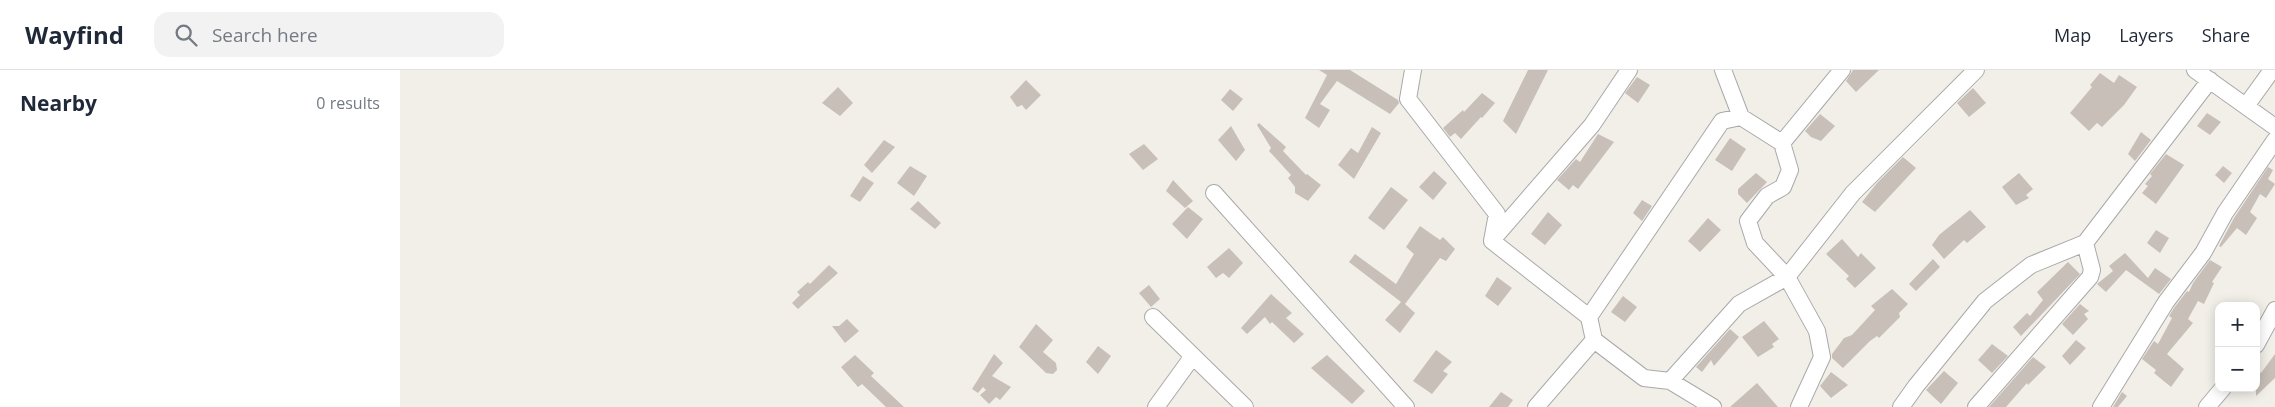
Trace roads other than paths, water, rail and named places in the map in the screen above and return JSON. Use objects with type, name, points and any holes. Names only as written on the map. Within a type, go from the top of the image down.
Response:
[{"type":"street","points":[[1413,70],[1408,99],[1497,214],[1492,241]]},
{"type":"street","points":[[1492,241],[1592,126],[1629,70]]},
{"type":"street","points":[[1723,70],[1741,117],[1782,143],[1790,170],[1784,188],[1767,196],[1748,221],[1755,244],[1787,278],[1817,331],[1822,357],[1799,407]]},
{"type":"street","points":[[1782,143],[1842,70]]},
{"type":"street","points":[[1670,381],[1739,304],[1787,278],[1853,193],[1976,70]]},
{"type":"street","points":[[2195,70],[2275,127]]},
{"type":"street","points":[[2246,106],[2272,70]]},
{"type":"street","points":[[1901,407],[1985,302],[2032,265],[2085,243],[2210,80]]},
{"type":"street","points":[[1590,317],[1722,121],[1741,117]]},
{"type":"street","points":[[2101,407],[2166,302],[2203,253],[2225,213],[2275,140]]},
{"type":"street","points":[[1214,193],[1406,407]]},
{"type":"street","points":[[1492,241],[1590,317],[1594,340],[1644,378],[1670,381],[1712,407]]},
{"type":"street","points":[[1976,407],[2090,277],[2092,270],[2085,243]]},
{"type":"street","points":[[2260,338],[2275,310]]},
{"type":"street","points":[[1153,317],[1245,407]]},
{"type":"street","points":[[1536,407],[1594,340]]},
{"type":"street","points":[[1156,407],[1192,356]]},
{"type":"street","points":[[2207,407],[2220,392]]}]
